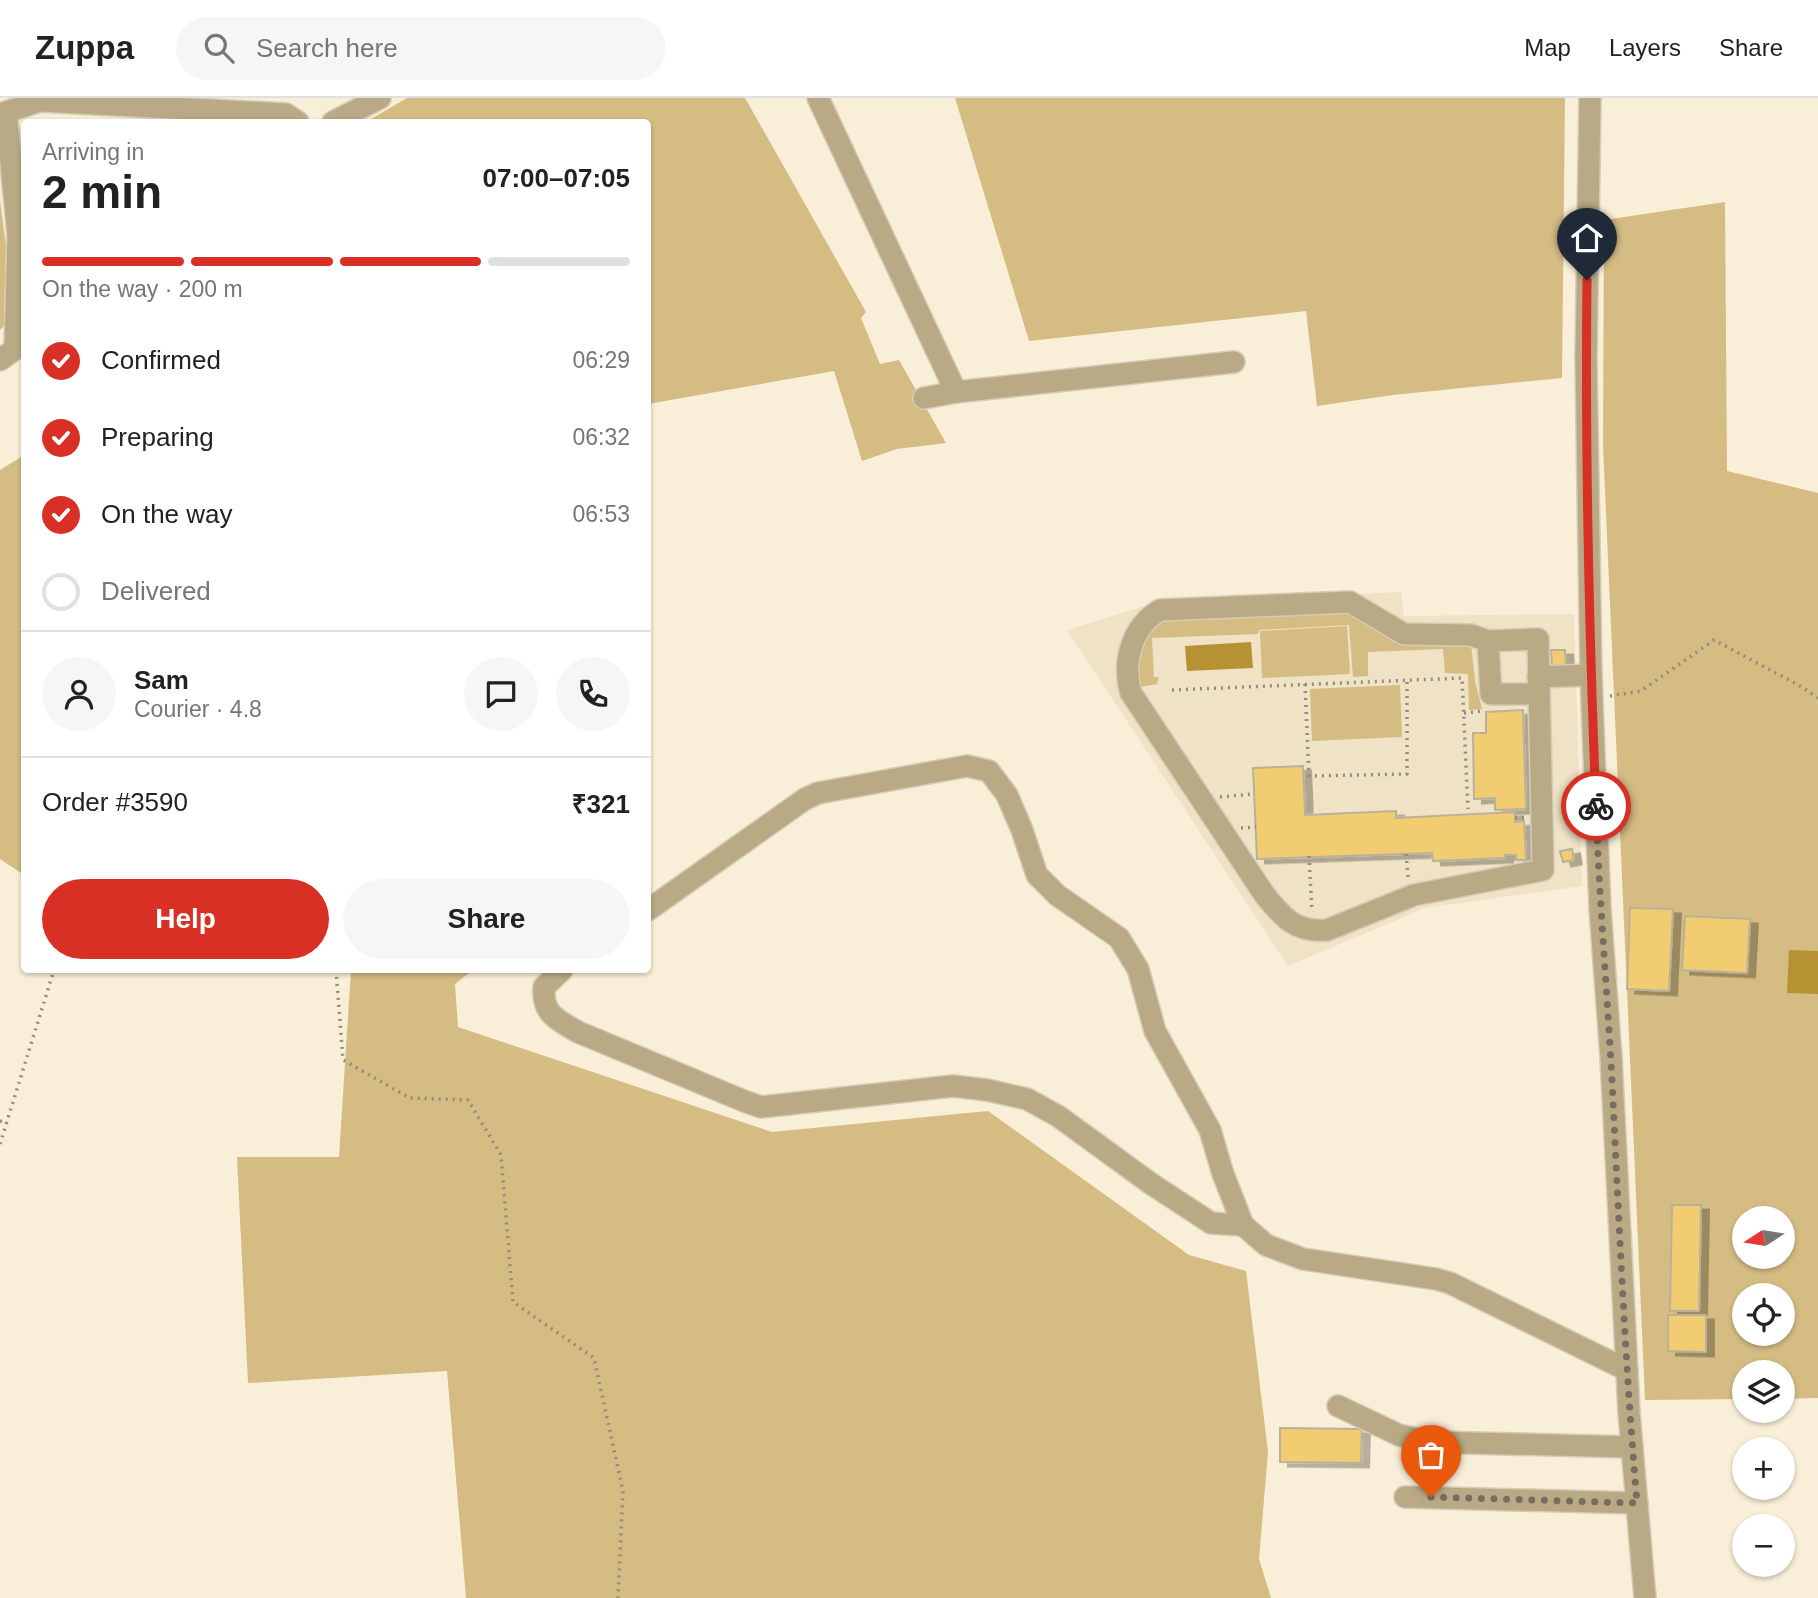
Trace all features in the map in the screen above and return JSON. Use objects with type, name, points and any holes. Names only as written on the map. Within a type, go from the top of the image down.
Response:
[{"type":"street","points":[[339,119],[380,98]]},
{"type":"street","points":[[818,98],[956,392]]},
{"type":"street","points":[[1590,98],[1586,358],[1591,675],[1600,909],[1611,1057],[1632,1447],[1645,1598]]},
{"type":"street","points":[[0,360],[15,349],[18,235],[6,112],[40,101],[286,114],[294,119]]},
{"type":"street","points":[[924,398],[956,392],[1234,362]]},
{"type":"street","points":[[1350,602],[1404,634],[1471,635],[1488,640],[1538,639],[1537,685],[1543,870],[1414,895],[1327,930],[1313,931],[1299,928],[1281,915],[1264,894],[1131,693],[1126,677],[1132,644],[1151,615],[1167,608],[1350,602]]},
{"type":"street","points":[[1488,640],[1491,694],[1591,675]]},
{"type":"street","points":[[651,907],[805,799],[818,793],[967,766],[989,771],[1007,795],[1023,830],[1037,875],[1057,895],[1119,938],[1138,969],[1155,1031],[1210,1130],[1223,1174],[1243,1225],[1266,1245],[1303,1259],[1450,1283],[1627,1370]]},
{"type":"street","points":[[559,973],[544,986],[543,998],[552,1018],[578,1032],[744,1101],[761,1107],[953,1086],[988,1090],[1027,1099],[1058,1116],[1150,1184],[1211,1223],[1243,1225]]},
{"type":"street","points":[[1338,1406],[1399,1435],[1430,1442],[1632,1447]]},
{"type":"street","points":[[1405,1497],[1637,1503]]},
{"type":"path","points":[[1592,700],[1641,691],[1714,640],[1818,698]]},
{"type":"path","points":[[1172,690],[1462,678],[1468,808]]},
{"type":"path","points":[[1305,684],[1308,776],[1407,774],[1407,680]]},
{"type":"path","points":[[1201,798],[1254,794]]},
{"type":"path","points":[[1309,856],[1313,931]]},
{"type":"path","points":[[0,1144],[53,973]]},
{"type":"path","points":[[336,973],[343,1060],[410,1098],[468,1100],[501,1155],[513,1302],[594,1358],[623,1492],[618,1598]]},
{"type":"path","points":[[0,1121],[7,1124]]},
{"type":"shaded area","points":[[407,98],[745,98],[866,312],[861,318],[880,364],[899,360],[946,443],[897,449],[862,461],[834,371],[651,403],[651,119],[371,119]]},
{"type":"shaded area","points":[[955,98],[1565,98],[1562,378],[1393,395],[1317,406],[1306,311],[1029,341]]},
{"type":"shaded area","points":[[0,200],[6,246],[4,326],[0,330]]},
{"type":"shaded area","points":[[1725,202],[1727,471],[1818,493],[1818,1398],[1795,1399],[1795,1360],[1732,1360],[1732,1399],[1645,1400],[1603,445],[1604,220]]},
{"type":"shaded area","points":[[21,457],[21,873],[0,859],[0,470]]},
{"type":"shaded area","points":[[1401,592],[1404,616],[1574,614],[1582,886],[1425,908],[1288,966],[1067,630],[1158,602]]},
{"type":"shaded area","points":[[1348,608],[1471,643],[1475,681],[1482,709],[1469,710],[1468,674],[1445,673],[1443,649],[1368,652],[1368,676],[1353,677],[1349,625],[1259,630],[1258,634],[1152,638],[1154,677],[1159,677],[1157,684],[1134,688],[1136,651],[1160,617]]},
{"type":"shaded area","points":[[1347,626],[1350,674],[1262,678],[1260,631]]},
{"type":"shaded area","points":[[1251,642],[1253,668],[1187,671],[1185,646]]},
{"type":"shaded area","points":[[1400,685],[1402,737],[1312,741],[1310,689]]},
{"type":"shaded area","points":[[1789,950],[1818,951],[1818,994],[1787,993]]},
{"type":"shaded area","points":[[351,973],[469,973],[455,984],[458,1027],[772,1132],[988,1111],[1189,1255],[1246,1271],[1268,1452],[1259,1559],[1271,1598],[466,1598],[447,1371],[248,1383],[237,1157],[339,1157]]},
{"type":"building","points":[[1551,650],[1565,650],[1566,665],[1552,665]]},
{"type":"building","points":[[1523,710],[1526,809],[1495,810],[1495,798],[1474,799],[1473,733],[1486,733],[1486,712]]},
{"type":"building","points":[[1303,766],[1305,815],[1396,811],[1396,818],[1515,812],[1515,822],[1524,821],[1526,860],[1516,860],[1516,855],[1505,855],[1505,858],[1433,861],[1432,853],[1257,859],[1253,768]]},
{"type":"building","points":[[1572,849],[1574,860],[1563,862],[1560,851]]},
{"type":"building","points":[[1630,908],[1673,909],[1669,991],[1627,989]]},
{"type":"building","points":[[1685,916],[1750,919],[1747,973],[1682,970]]},
{"type":"building","points":[[1672,1205],[1701,1205],[1699,1311],[1670,1311]]},
{"type":"building","points":[[1668,1315],[1706,1315],[1706,1352],[1668,1351]]},
{"type":"building","points":[[1280,1428],[1362,1429],[1361,1463],[1280,1462]]},
{"type":"way so far","points":[[1431,1497],[1637,1503],[1629,1412],[1596,806]]},
{"type":"route","points":[[1587,280],[1591,675],[1596,806]]}]
